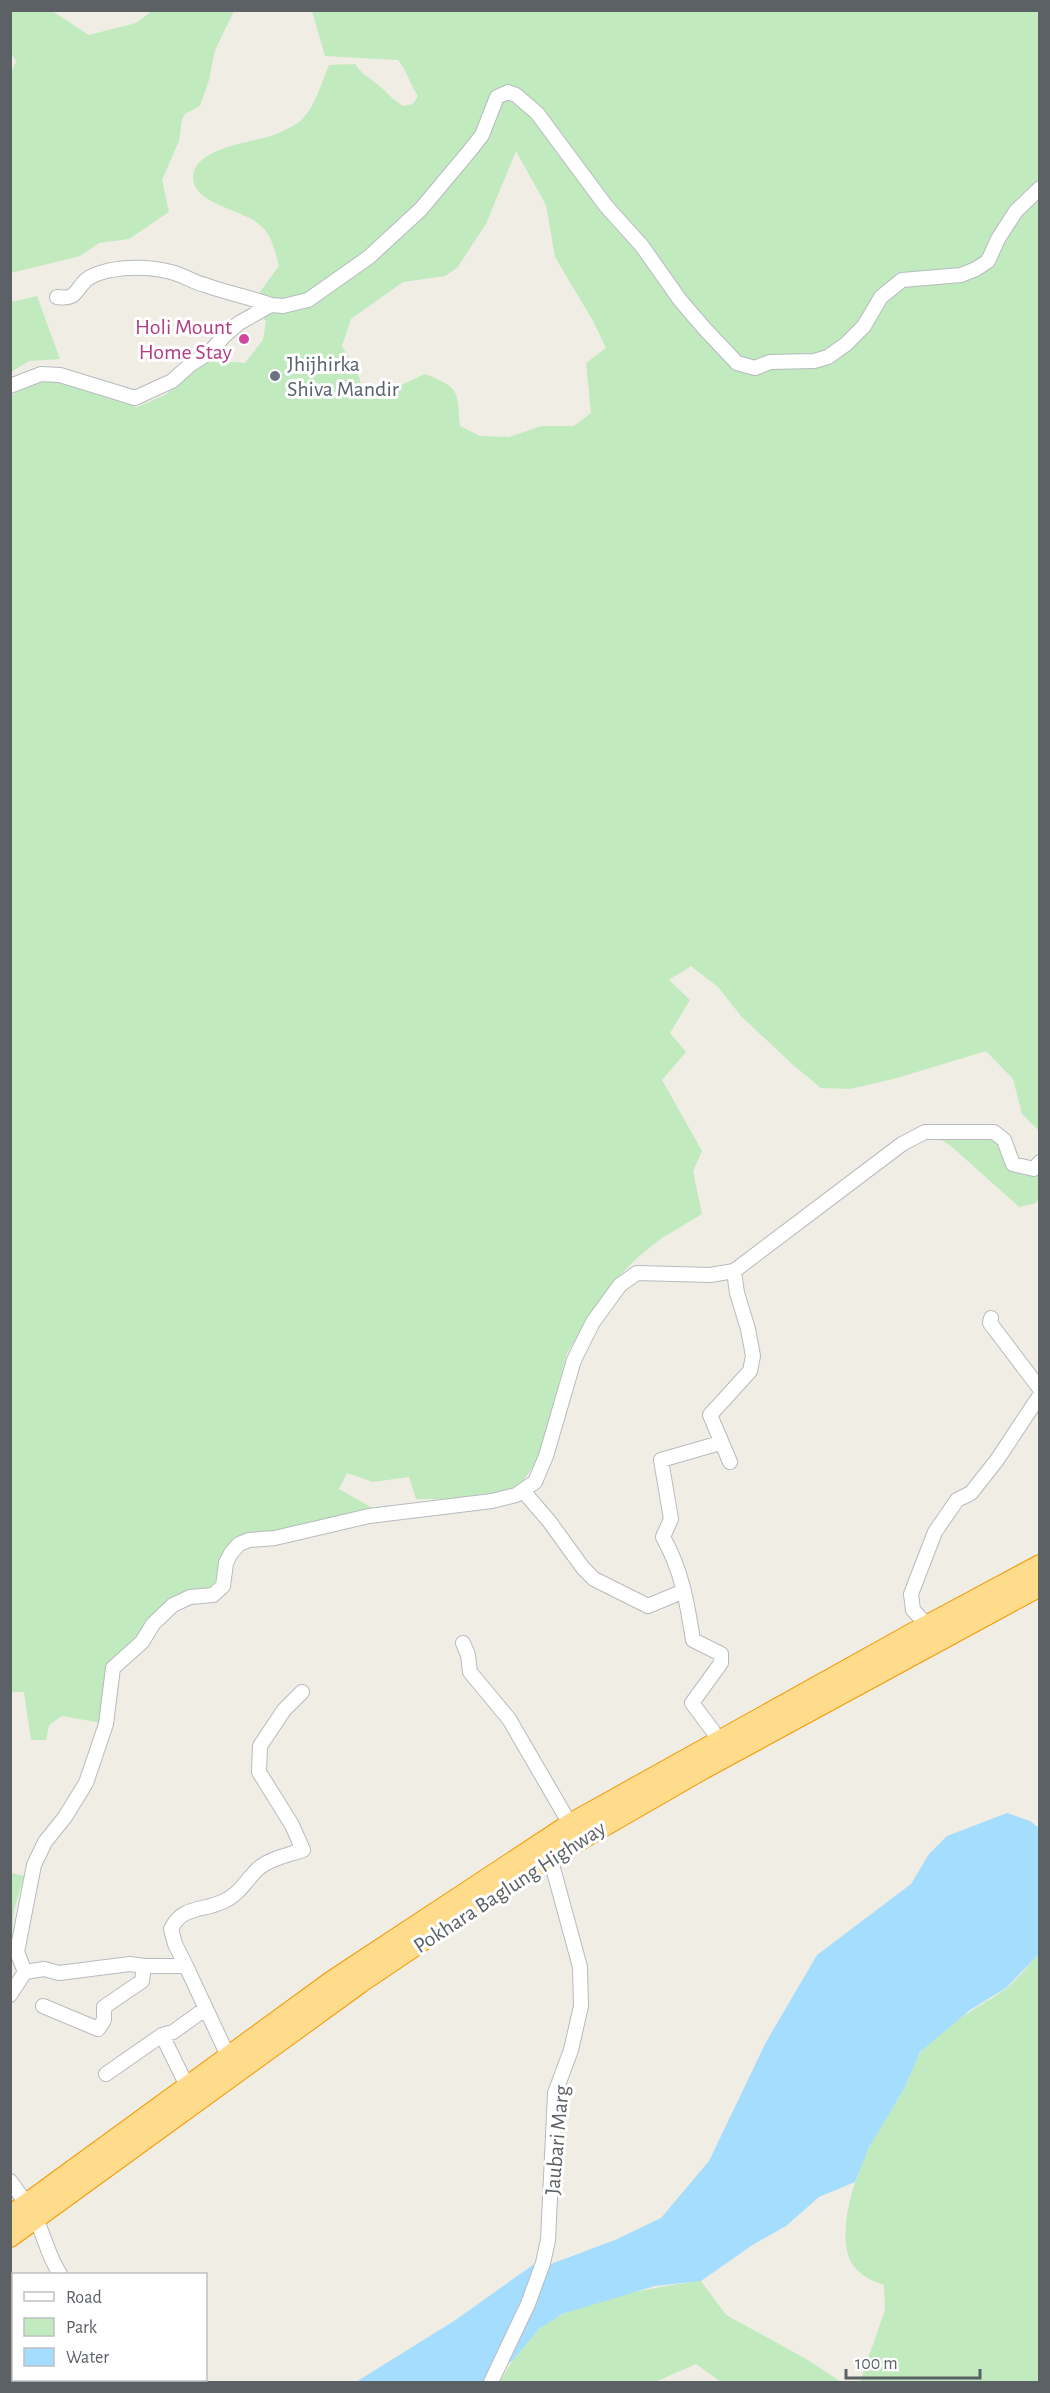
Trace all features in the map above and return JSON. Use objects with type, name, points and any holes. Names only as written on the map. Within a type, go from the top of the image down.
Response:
[{"type":"highway","name":"Pokhara Baglung Highway","points":[[10,2237],[32,2211],[188,2088],[332,1982],[570,1824],[927,1625],[1040,1565]]},
{"type":"highway","name":"Pokhara Baglung Highway","points":[[10,2216],[32,2211],[360,1983],[550,1857],[703,1769],[1040,1586]]},
{"type":"street","points":[[57,297],[64,298],[76,294],[85,281],[97,274],[113,270],[143,268],[177,273],[205,285],[248,296],[271,305],[282,306],[308,300],[369,257],[422,209],[482,135],[497,97],[508,92],[516,95],[537,113],[606,206],[642,246],[680,300],[704,328],[737,363],[755,368],[770,362],[814,361],[828,357],[846,344],[864,326],[881,297],[902,280],[961,275],[976,269],[988,261],[998,239],[1016,211],[1040,188]]},
{"type":"street","points":[[10,386],[41,374],[60,375],[135,398],[172,381],[191,364],[210,352],[239,323],[271,305]]},
{"type":"street","points":[[25,1972],[17,1952],[34,1865],[45,1842],[65,1817],[86,1782],[106,1724],[113,1668],[142,1642],[162,1615],[173,1605],[190,1597],[213,1595],[223,1586],[226,1563],[239,1544],[249,1540],[275,1538],[369,1516],[516,1496],[535,1482],[546,1456],[574,1360],[593,1322],[620,1285],[637,1273],[710,1275],[734,1271],[902,1144],[925,1132],[994,1132],[1004,1140],[1013,1164],[1034,1169],[1040,1162]]},
{"type":"street","points":[[729,1462],[710,1415],[750,1371],[753,1356],[748,1329],[737,1293],[734,1271]]},
{"type":"street","points":[[991,1318],[990,1323],[1040,1389]]},
{"type":"street","points":[[927,1625],[913,1610],[911,1594],[935,1532],[957,1500],[970,1493],[991,1467],[1040,1395]]},
{"type":"street","points":[[717,1741],[713,1731],[692,1703],[721,1663],[721,1654],[693,1640],[676,1561],[663,1537],[671,1519],[661,1460],[720,1443]]},
{"type":"street","points":[[523,1491],[594,1579],[648,1606],[684,1591]]},
{"type":"street","points":[[463,1643],[468,1655],[470,1672],[509,1719],[570,1824]]},
{"type":"street","points":[[229,2058],[175,1944],[171,1929],[177,1918],[195,1909],[223,1902],[243,1888],[258,1868],[271,1860],[303,1850],[292,1825],[259,1772],[261,1746],[284,1710],[302,1692]]},
{"type":"street","name":"Jaubari Marg","points":[[491,2382],[528,2304],[543,2263],[548,2240],[555,2093],[571,2050],[581,2006],[580,1967],[550,1857]]},
{"type":"street","points":[[10,1995],[25,1972],[44,1969],[59,1973],[130,1965],[186,1966]]},
{"type":"street","points":[[43,2006],[98,2029],[104,2020],[104,2007],[142,1981],[144,1966]]},
{"type":"street","points":[[106,2074],[162,2035],[173,2032],[205,2008]]},
{"type":"street","points":[[162,2035],[188,2088]]},
{"type":"street","points":[[10,2181],[32,2211],[49,2251],[51,2264],[59,2273]]},
{"type":"green space","points":[[11,10],[52,11],[89,35],[136,23],[152,11],[234,11],[215,50],[209,80],[200,106],[185,114],[179,141],[162,180],[169,212],[129,239],[99,243],[80,256],[11,273],[10,75],[16,61],[11,53]]},
{"type":"green space","points":[[312,11],[1039,11],[1039,1131],[1022,1114],[1013,1079],[986,1051],[897,1078],[850,1089],[821,1088],[741,1016],[718,987],[691,966],[669,980],[690,1000],[670,1033],[686,1052],[662,1080],[702,1151],[693,1171],[702,1214],[662,1238],[638,1257],[612,1283],[567,1353],[538,1460],[520,1485],[499,1493],[461,1499],[416,1499],[409,1477],[373,1482],[347,1473],[339,1489],[374,1509],[289,1531],[263,1532],[237,1538],[212,1588],[180,1594],[120,1656],[102,1723],[62,1716],[49,1725],[46,1740],[31,1740],[24,1692],[11,1692],[11,395],[45,380],[75,386],[137,407],[165,395],[209,360],[245,363],[263,340],[266,321],[251,304],[279,266],[270,238],[260,225],[201,194],[195,186],[193,176],[196,166],[213,153],[271,136],[299,122],[305,117],[313,103],[329,65],[355,64],[403,106],[413,104],[418,96],[398,60],[325,56]],"holes":[[[516,151],[546,205],[555,257],[593,321],[606,348],[586,363],[591,413],[574,426],[541,426],[509,437],[480,436],[460,426],[457,397],[451,387],[425,374],[368,400],[356,370],[342,346],[351,319],[403,282],[445,276],[457,268],[486,224]]]},
{"type":"green space","points":[[37,296],[60,359],[29,361],[11,372],[11,302]]},
{"type":"green space","points":[[935,1136],[993,1138],[1003,1147],[1008,1162],[1039,1169],[1039,1197],[1036,1203],[1019,1207],[951,1146]]},
{"type":"green space","points":[[11,1873],[24,1876],[14,1910],[11,1947]]},
{"type":"green space","points":[[1039,1954],[1039,2382],[860,2382],[885,2310],[884,2285],[857,2270],[847,2250],[846,2220],[858,2173],[877,2133],[904,2089],[918,2056],[929,2042],[950,2024],[1008,1987]]},
{"type":"green space","points":[[701,2281],[726,2315],[808,2360],[841,2382],[721,2382],[696,2364],[655,2382],[500,2382],[512,2361],[527,2342],[552,2320],[570,2311],[615,2297]]},
{"type":"water","points":[[1007,1813],[1030,1821],[1039,1828],[1039,1954],[1006,1988],[970,2010],[920,2052],[904,2089],[869,2147],[855,2182],[819,2197],[786,2226],[754,2244],[701,2281],[655,2286],[562,2314],[539,2329],[511,2362],[496,2369],[483,2382],[356,2382],[454,2321],[537,2262],[551,2264],[615,2240],[661,2218],[709,2161],[766,2042],[817,1955],[911,1884],[929,1854],[947,1836]]},
{"type":"place","name":"Holi Mount Home Stay","points":[[244,339]]},
{"type":"place","name":"Jhijhirka Shiva Mandir","points":[[275,376]]}]
